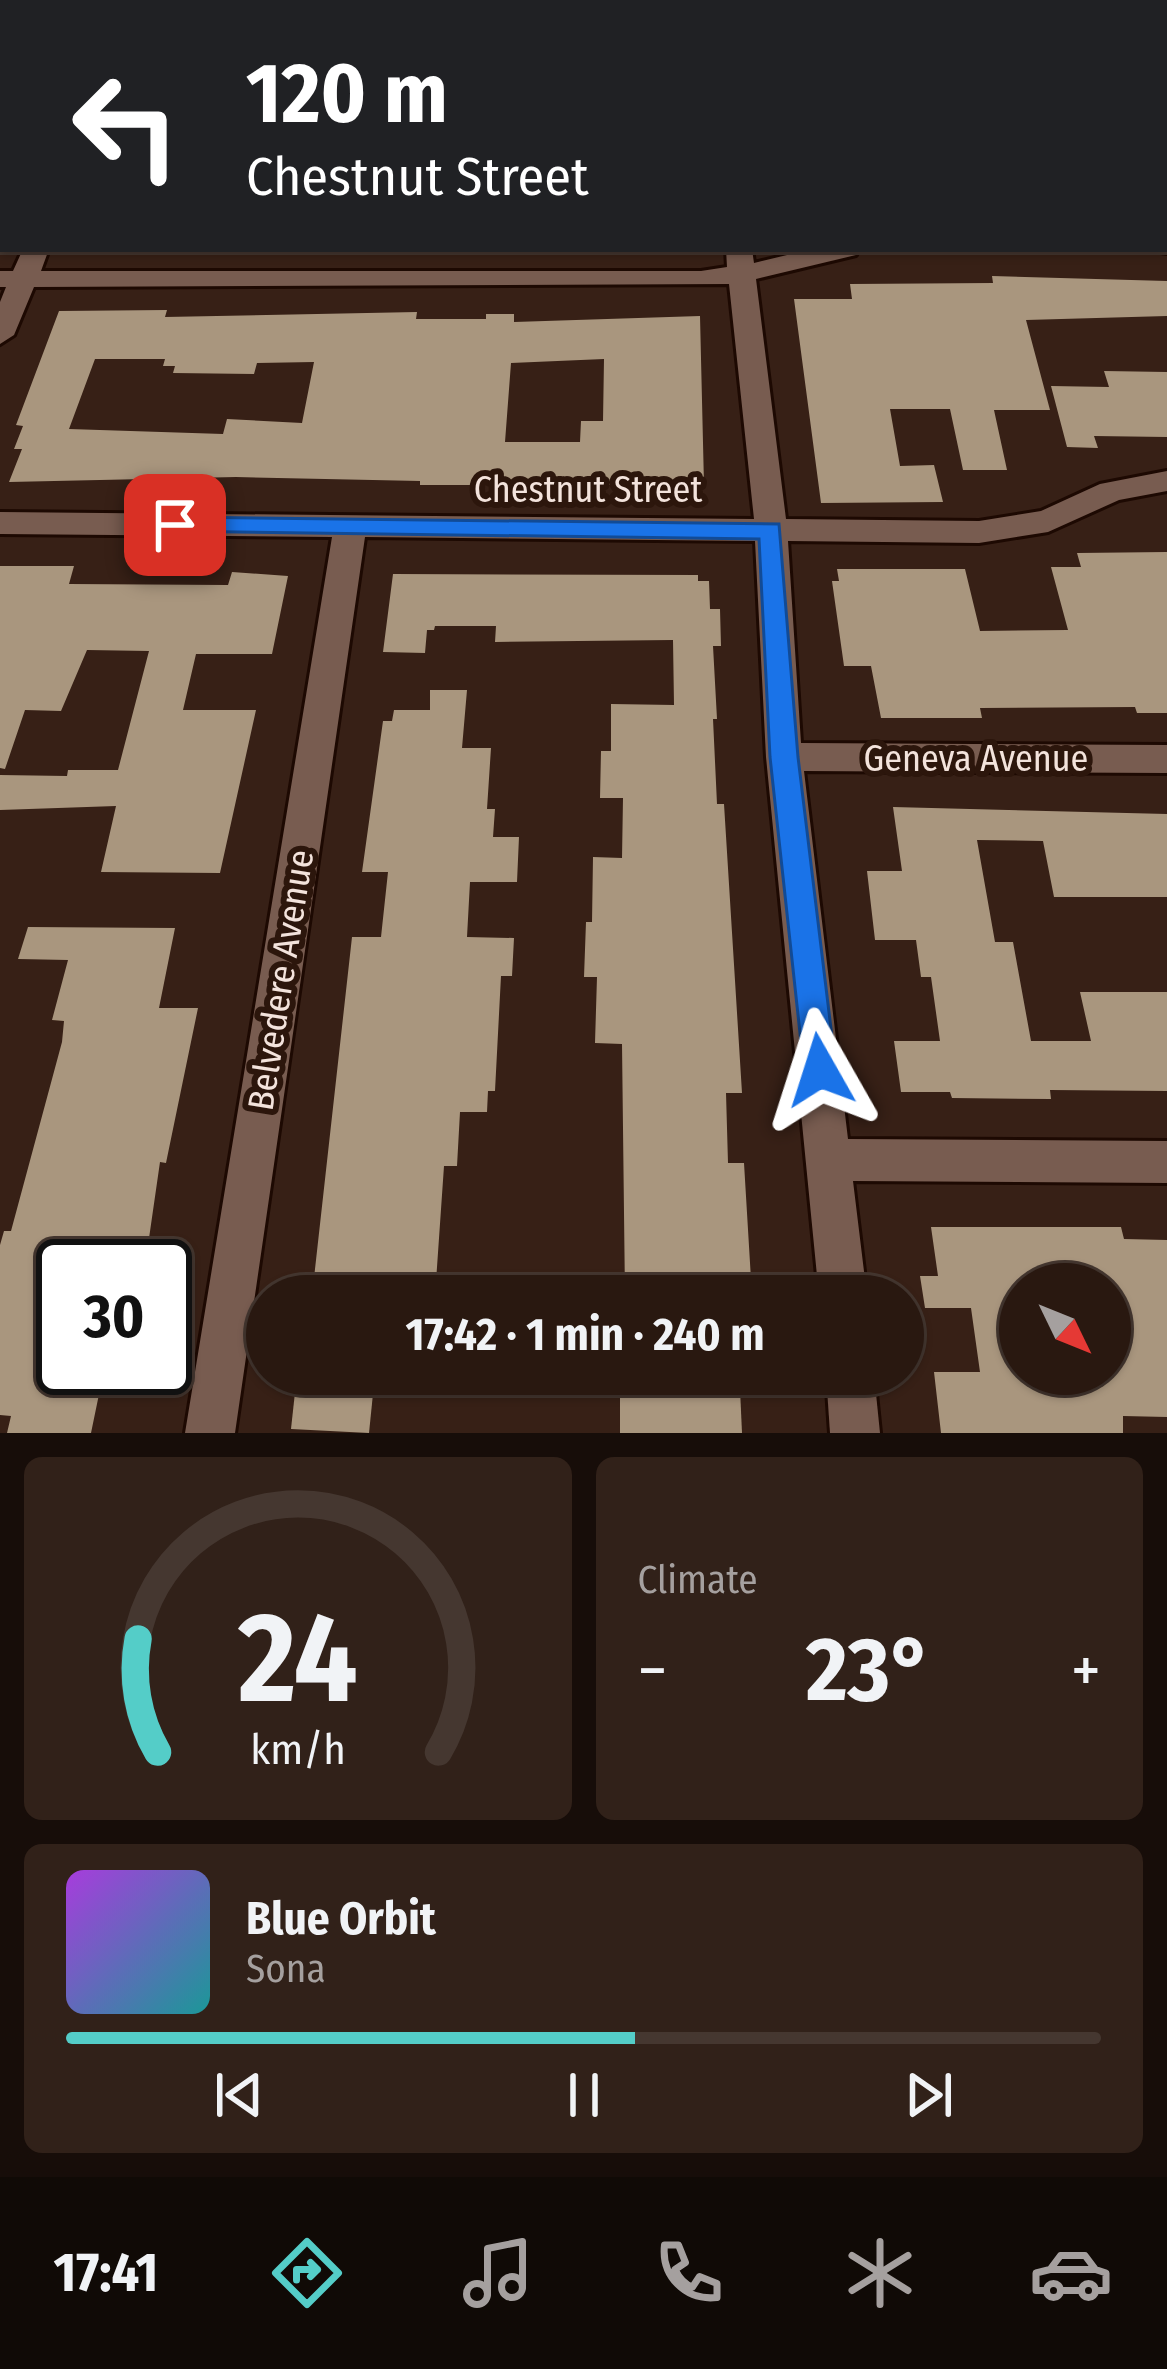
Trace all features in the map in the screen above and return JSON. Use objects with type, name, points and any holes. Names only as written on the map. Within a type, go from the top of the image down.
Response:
[{"type":"street","points":[[0,335],[12,279],[34,252]]},
{"type":"street","points":[[12,279],[375,262],[701,279],[740,262],[822,252]]},
{"type":"street","points":[[740,262],[771,530],[784,757],[841,1275]]},
{"type":"street","name":"Chestnut Street","points":[[0,524],[979,532],[1048,521],[1111,491],[1167,481]]},
{"type":"street","name":"Belvedere Avenue","points":[[210,1433],[350,526]]},
{"type":"street","name":"Geneva Avenue","points":[[784,757],[1167,759]]},
{"type":"street","points":[[830,1160],[1167,1162]]},
{"type":"street","points":[[852,1395],[855,1433]]},
{"type":"building","points":[[992,276],[1167,281],[1167,316],[1026,320],[1050,410],[994,410],[1007,470],[963,470],[950,409],[890,409],[900,466],[934,465],[943,502],[821,503],[794,299],[852,299],[850,284],[993,283]]},
{"type":"building","points":[[167,310],[165,317],[417,312],[416,319],[514,314],[514,322],[700,316],[704,485],[420,485],[420,481],[236,477],[9,482],[22,449],[14,449],[23,426],[16,425],[59,311]],"holes":[[[95,359],[165,359],[163,366],[175,366],[173,373],[254,374],[257,363],[314,362],[302,423],[227,419],[223,434],[69,429]],[[604,359],[603,421],[581,421],[580,442],[505,442],[511,363]]]},
{"type":"building","points":[[1104,371],[1167,372],[1167,437],[1094,436],[1098,448],[1067,447],[1051,386],[1109,387]]},
{"type":"building","points":[[1167,552],[1167,713],[1137,713],[1135,707],[980,708],[982,718],[881,718],[871,666],[844,666],[832,581],[839,581],[837,569],[965,569],[980,631],[1068,630],[1051,567],[1081,567],[1077,553]]},
{"type":"building","points":[[0,566],[74,566],[69,584],[228,585],[232,572],[288,576],[272,654],[196,654],[183,710],[256,710],[220,873],[101,872],[116,806],[0,810],[0,775],[67,776],[68,770],[118,770],[149,651],[87,650],[61,711],[25,710],[5,769],[0,768]]},
{"type":"building","points":[[393,574],[698,575],[698,581],[709,581],[710,609],[720,609],[721,646],[713,646],[717,719],[713,719],[717,804],[724,804],[742,1093],[726,1093],[728,1163],[744,1163],[751,1275],[625,1275],[622,1044],[595,1043],[597,977],[584,977],[586,922],[592,922],[593,857],[622,858],[623,798],[600,798],[601,751],[611,751],[611,704],[674,705],[673,640],[495,642],[496,626],[435,626],[427,630],[425,653],[383,652]]},
{"type":"building","points":[[430,690],[467,690],[462,748],[491,748],[487,809],[495,809],[493,837],[519,837],[517,882],[470,882],[467,937],[514,938],[512,976],[501,976],[495,1091],[488,1091],[487,1112],[460,1112],[457,1166],[444,1166],[436,1275],[314,1275],[352,937],[381,937],[388,872],[362,872],[383,721],[392,721],[394,710],[430,710]]},
{"type":"building","points":[[893,807],[1167,814],[1167,897],[1054,897],[1043,841],[977,840],[995,942],[1013,942],[1031,1041],[1091,1041],[1080,992],[1167,992],[1167,1091],[1050,1090],[1051,1099],[952,1098],[950,1092],[901,1092],[894,1041],[940,1041],[931,977],[921,977],[916,940],[875,940],[867,871],[902,871]]},
{"type":"building","points":[[28,927],[175,928],[159,1008],[198,1008],[166,1163],[160,1162],[149,1239],[36,1239],[36,1395],[99,1395],[91,1433],[7,1433],[11,1416],[0,1415],[0,1245],[4,1231],[11,1231],[62,1042],[64,1021],[52,1020],[68,960],[18,959]]},
{"type":"building","points":[[931,1227],[1121,1227],[1124,1239],[1167,1240],[1167,1417],[1123,1416],[1123,1433],[941,1433],[934,1372],[980,1372],[971,1308],[925,1308],[924,1276],[938,1276]]},
{"type":"building","points":[[295,1395],[373,1395],[369,1433],[291,1429]]},
{"type":"building","points":[[620,1395],[740,1395],[742,1433],[620,1433]]},
{"type":"route","points":[[175,525],[771,530],[784,757],[820,1070]]}]
